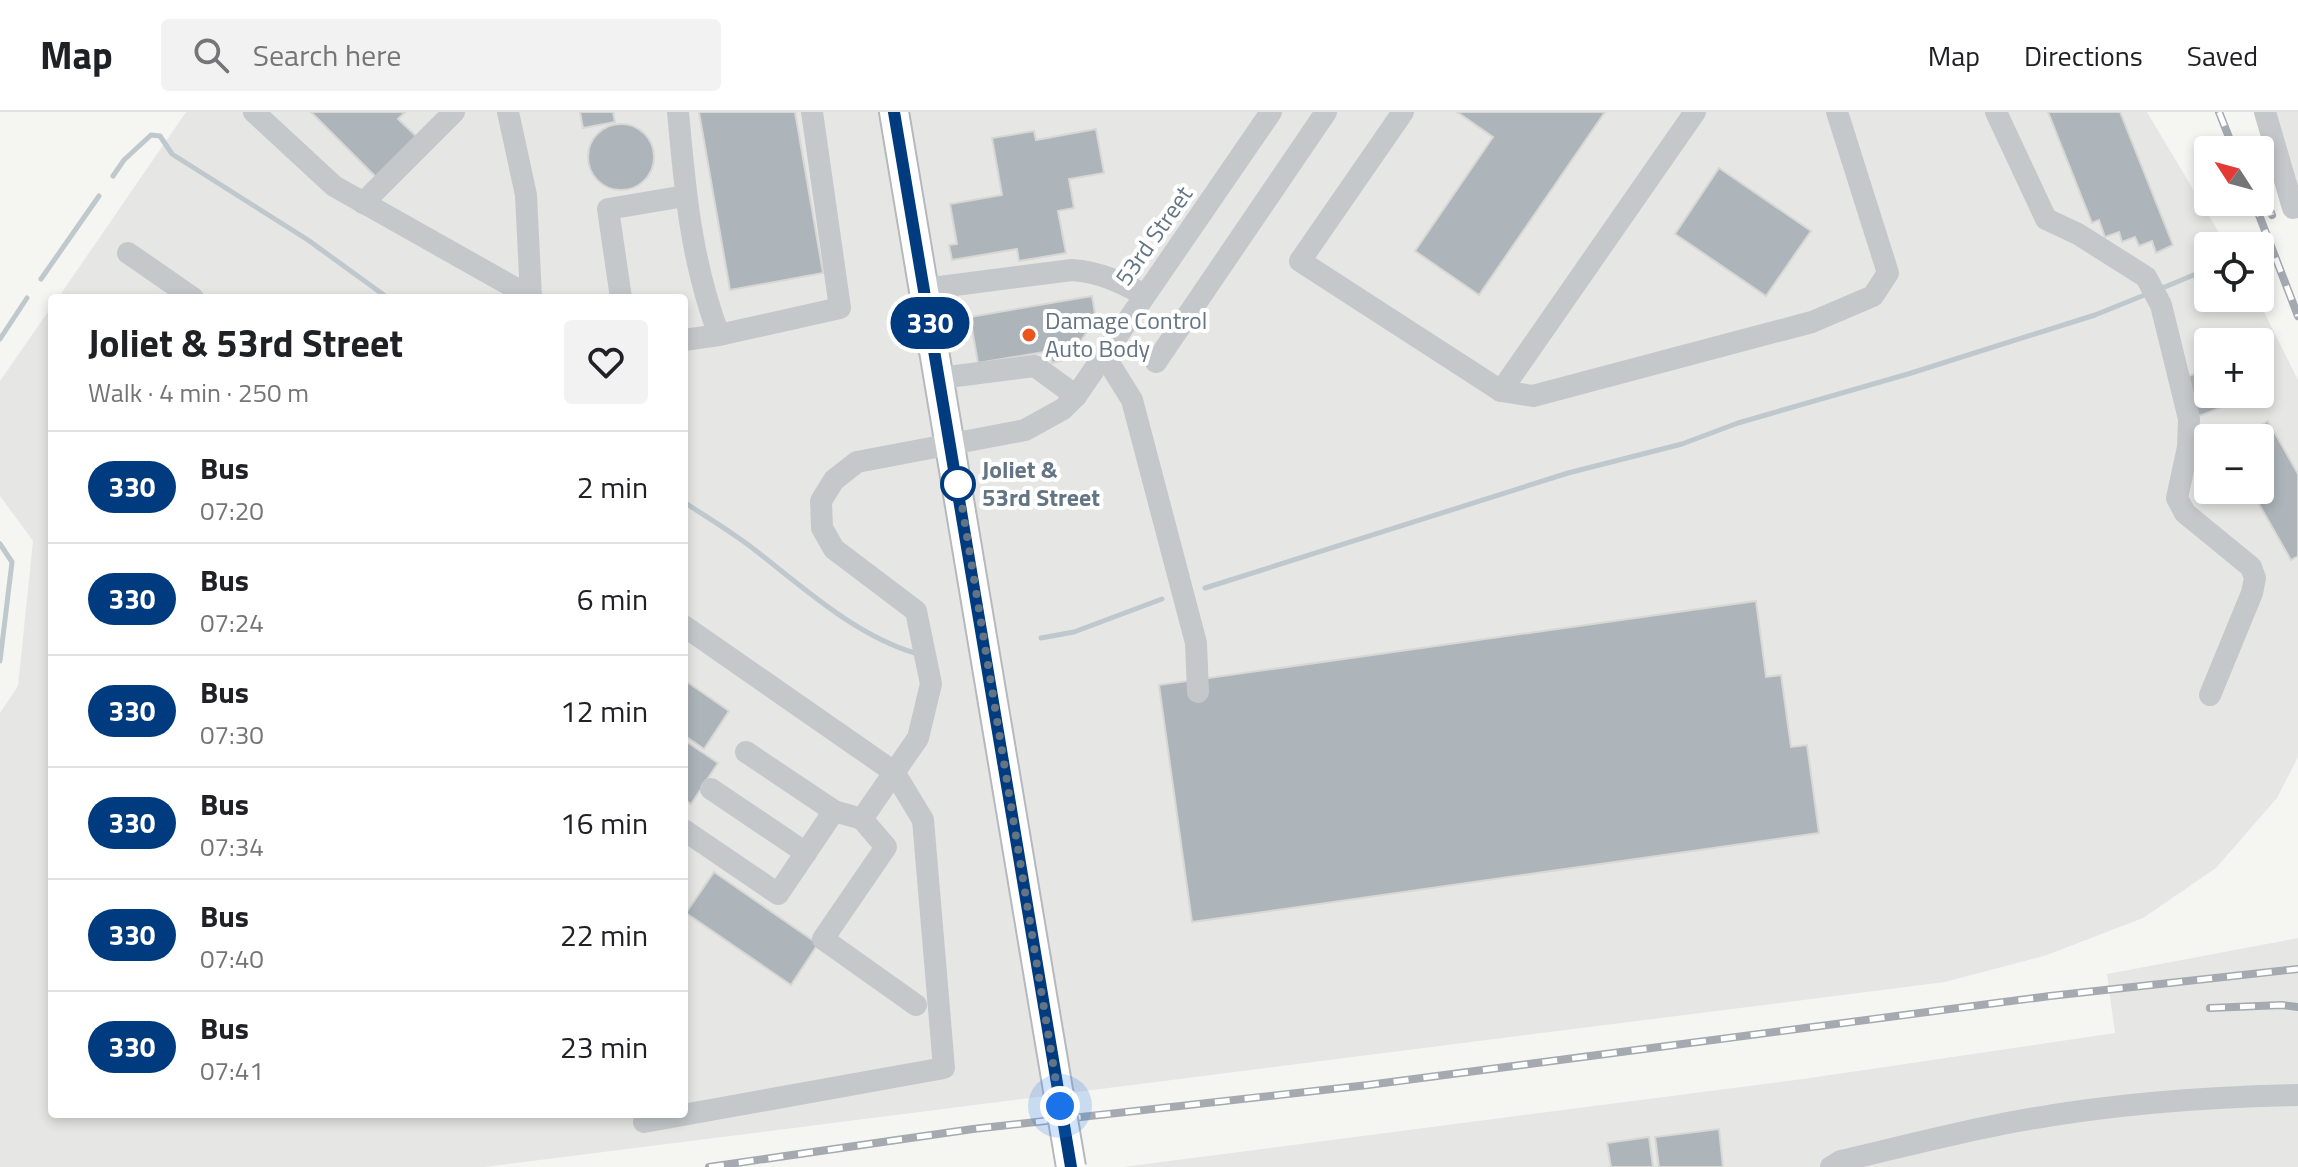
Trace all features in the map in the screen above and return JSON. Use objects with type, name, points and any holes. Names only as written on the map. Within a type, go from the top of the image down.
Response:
[{"type":"main road","points":[[894,112],[1071,1167]]},
{"type":"street","points":[[254,112],[334,186],[526,294]]},
{"type":"street","points":[[363,203],[454,112]]},
{"type":"street","points":[[508,112],[526,195],[531,294]]},
{"type":"street","points":[[678,112],[693,249],[704,294],[719,335]]},
{"type":"street","points":[[688,339],[840,308],[812,112]]},
{"type":"street","name":"53rd Street","points":[[862,819],[918,738],[931,684],[916,611],[834,549],[822,528],[821,501],[834,480],[857,462],[1025,430],[1063,409],[1076,396],[1271,112]]},
{"type":"street","points":[[1156,362],[1326,112]]},
{"type":"street","points":[[1403,112],[1300,261],[1501,391],[1533,396],[1812,322],[1873,296],[1888,273],[1837,112]]},
{"type":"street","points":[[1501,391],[1695,112]]},
{"type":"street","points":[[1996,112],[2046,219],[2078,234],[2146,277],[2161,305],[2189,419],[2188,447],[2177,498],[2185,513],[2251,567],[2255,578],[2252,593],[2210,695]]},
{"type":"street","points":[[2265,112],[2293,208]]},
{"type":"street","points":[[620,294],[608,209],[685,196]]},
{"type":"street","points":[[128,253],[187,294]]},
{"type":"street","points":[[924,289],[1072,270],[1093,271],[1145,295]]},
{"type":"street","points":[[1104,355],[1132,400],[1196,643],[1198,692]]},
{"type":"street","points":[[940,378],[1035,366],[1076,396]]},
{"type":"street","points":[[688,629],[894,772],[923,820],[944,1068],[688,1114]]},
{"type":"street","points":[[746,752],[834,811],[862,819],[886,847],[823,939],[916,1005]]},
{"type":"street","points":[[711,789],[806,853]]},
{"type":"street","points":[[688,833],[778,894],[834,811]]},
{"type":"street","points":[[1831,1167],[1841,1161],[1985,1127],[2129,1105],[2298,1095]]},
{"type":"street","points":[[644,1122],[666,1118]]},
{"type":"shaded area","points":[[186,112],[2147,112],[2194,191],[2194,216],[2209,216],[2219,232],[2194,232],[2194,312],[2264,312],[2272,328],[2194,328],[2194,408],[2274,408],[2274,332],[2298,380],[2298,757],[2277,798],[2216,868],[2143,918],[2047,955],[1945,982],[485,1167],[0,1167],[0,713],[18,686],[33,541],[0,496],[0,381],[48,312],[48,1118],[688,1118],[688,294],[61,294]]},
{"type":"shaded area","points":[[2258,112],[2298,112],[2298,213],[2274,152],[2274,136],[2268,136]]},
{"type":"shaded area","points":[[2298,938],[2298,1167],[1123,1167],[1810,1078],[2115,1033],[2107,974]]},
{"type":"building","points":[[311,112],[405,112],[398,119],[417,137],[377,178]]},
{"type":"building","points":[[580,112],[613,112],[615,122],[583,128]]},
{"type":"building","points":[[699,112],[795,112],[823,273],[730,290]]},
{"type":"building","points":[[1457,112],[1605,112],[1479,295],[1415,251],[1493,137]]},
{"type":"building","points":[[2048,112],[2120,112],[2173,245],[2156,253],[2152,241],[2139,246],[2135,237],[2122,242],[2119,232],[2105,237],[2099,220],[2092,223]]},
{"type":"building","points":[[621,124],[644,134],[654,157],[644,180],[621,190],[598,180],[588,157],[598,134]]},
{"type":"building","points":[[1096,129],[1104,173],[1069,179],[1074,208],[1058,211],[1066,253],[1019,261],[1017,249],[952,260],[949,245],[957,244],[950,204],[1002,195],[992,138],[1034,131],[1036,140]]},
{"type":"building","points":[[1719,168],[1811,231],[1766,296],[1675,234]]},
{"type":"building","name":"Damage Control Auto Body","points":[[1092,296],[1096,319],[1068,359],[1052,363],[1050,351],[978,363],[970,317]]},
{"type":"building","points":[[2194,374],[2194,403],[2184,378]]},
{"type":"building","points":[[2196,408],[2220,408],[2199,416]]},
{"type":"building","points":[[2274,432],[2298,474],[2298,556],[2291,560],[2259,504],[2274,504]]},
{"type":"building","points":[[1756,601],[1766,677],[1781,675],[1791,747],[1807,745],[1819,833],[1192,922],[1159,685]]},
{"type":"building","points":[[688,683],[729,711],[704,749],[688,738]]},
{"type":"building","points":[[688,743],[718,763],[691,804],[688,802]]},
{"type":"building","points":[[714,872],[818,944],[791,985],[688,914]]},
{"type":"building","points":[[1719,1129],[1723,1167],[1659,1167],[1655,1137]]},
{"type":"building","points":[[1649,1137],[1653,1167],[1611,1167],[1607,1143]]},
{"type":"waterway","points":[[113,176],[124,160],[151,135],[160,136],[172,154],[308,240],[382,294]]},
{"type":"waterway","points":[[41,279],[99,196]]},
{"type":"waterway","points":[[2160,289],[2194,275]]},
{"type":"waterway","points":[[1205,588],[1568,473],[1682,444],[1738,423],[1908,374],[2095,315],[2147,294]]},
{"type":"waterway","points":[[0,339],[27,298]]},
{"type":"waterway","points":[[688,505],[747,544],[851,623],[915,653]]},
{"type":"waterway","points":[[0,544],[12,562],[0,661]]},
{"type":"waterway","points":[[1041,638],[1074,632],[1162,599]]},
{"type":"railway","points":[[2219,112],[2228,136]]},
{"type":"railway","points":[[2259,216],[2298,316]]},
{"type":"railway","points":[[709,1167],[973,1129],[1368,1085],[2050,996],[2298,969]]},
{"type":"railway","points":[[2210,1008],[2298,1007]]},
{"type":"bus line","name":"330","points":[[894,112],[1071,1167]]},
{"type":"place","name":"Damage Control Auto Body","points":[[1029,335]]},
{"type":"place","name":"Joliet & 53rd Street","points":[[958,484]]},
{"type":"route","points":[[958,484],[957,475],[1060,1106]]}]
